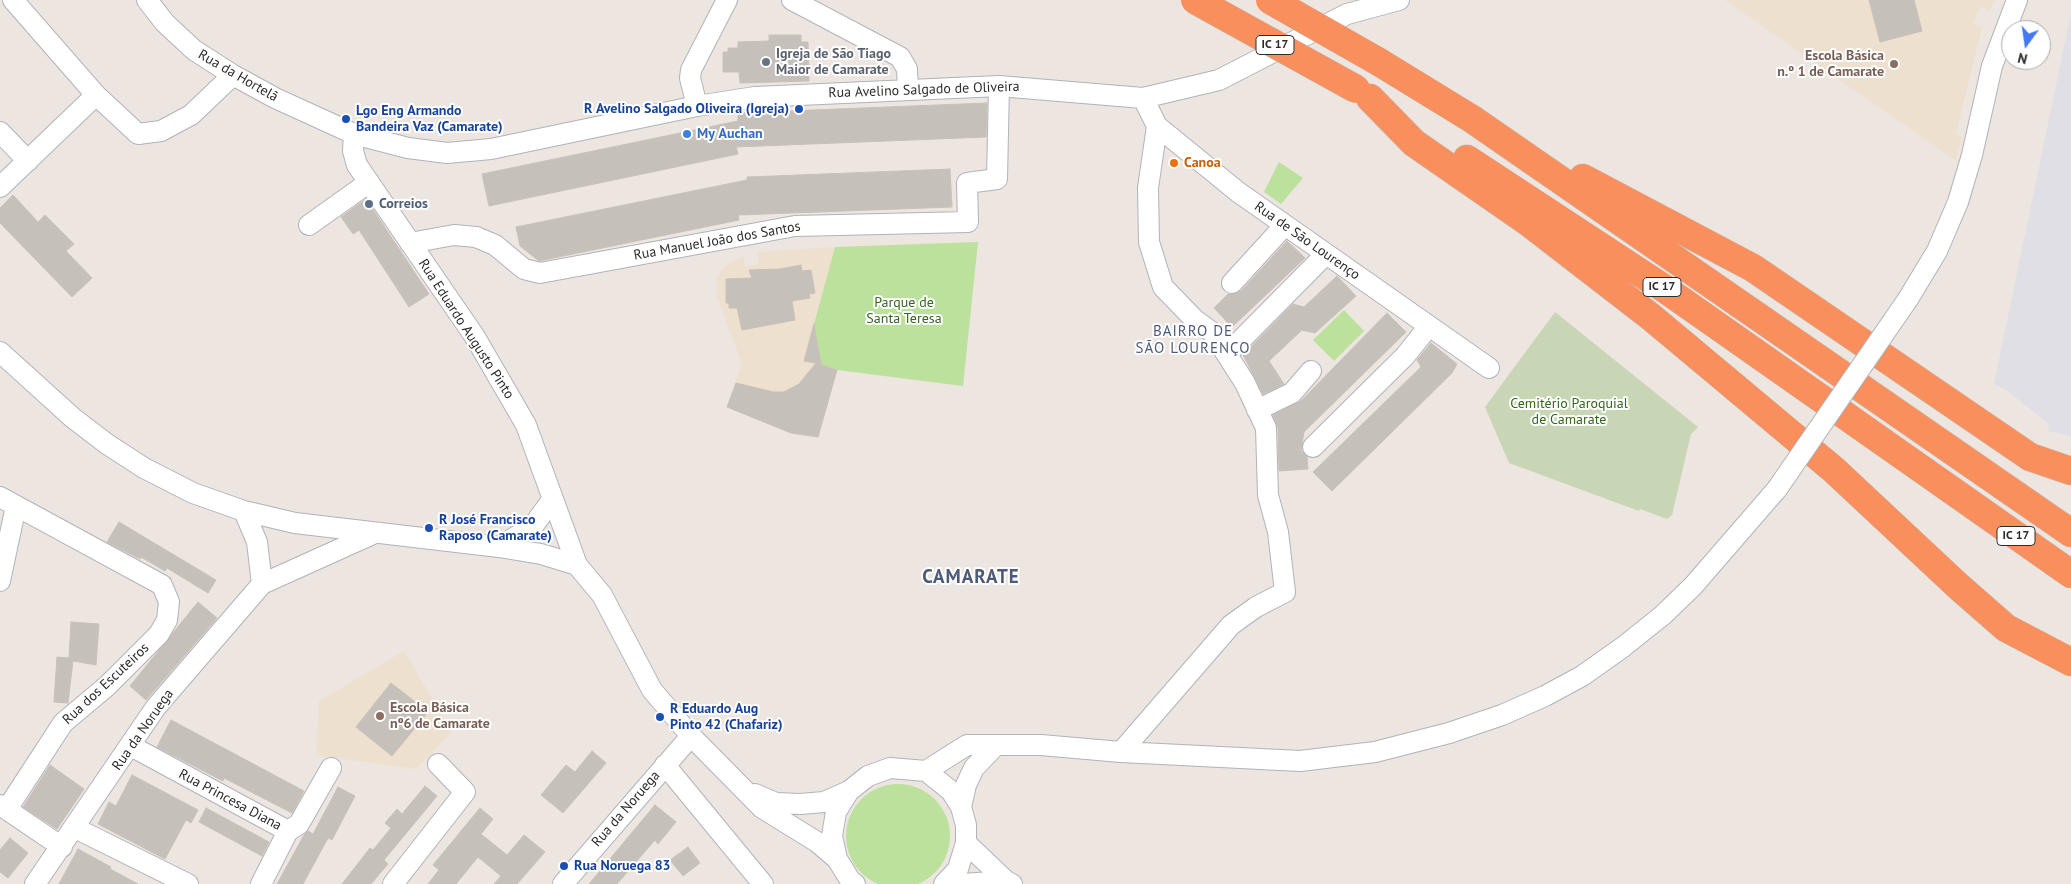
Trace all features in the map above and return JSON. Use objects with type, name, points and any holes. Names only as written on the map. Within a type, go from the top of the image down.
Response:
[{"type":"highway","name":"IC 17","points":[[1195,0],[1363,94],[1529,197],[1657,284],[2071,574]]},
{"type":"highway","name":"IC 17","points":[[1270,0],[1379,62],[1472,119],[2071,532]]},
{"type":"highway","points":[[1363,94],[1414,143],[1528,222],[1651,317],[1834,470],[1958,586],[2006,628],[2069,662]]},
{"type":"highway","points":[[1472,119],[1753,268],[2030,457],[2071,471]]},
{"type":"street","points":[[13,0],[96,95],[138,134],[161,131],[191,115],[233,75]]},
{"type":"street","name":"Rua da Hortelã","points":[[147,0],[165,23],[194,50],[233,75],[317,118],[354,134],[408,148]]},
{"type":"street","points":[[697,106],[690,78],[691,70],[727,0]]},
{"type":"street","points":[[792,0],[900,58],[907,68],[908,90]]},
{"type":"street","name":"Rua Avelino Salgado de Oliveira","points":[[408,148],[447,153],[482,150],[697,106],[755,97],[998,86],[1143,98],[1219,80],[1301,38],[1343,7],[1399,0]]},
{"type":"street","points":[[926,771],[967,745],[1041,745],[1121,752],[1300,760],[1375,752],[1449,733],[1502,715],[1545,696],[1582,676],[1663,615],[1709,569],[1777,489],[1908,299],[1937,251],[1958,202],[1972,155],[1992,66],[2017,0]]},
{"type":"street","name":"Rua Manuel João dos Santos","points":[[410,243],[454,236],[476,236],[495,245],[524,269],[549,273],[795,226],[968,222],[967,184],[997,179],[998,86]]},
{"type":"street","points":[[0,187],[96,95]]},
{"type":"street","name":"Rua de São Lourenço","points":[[1143,98],[1157,126],[1238,192],[1489,368]]},
{"type":"street","points":[[1121,752],[1231,625],[1256,607],[1286,592],[1278,532],[1268,495],[1266,428],[1245,383],[1213,333],[1194,319],[1163,287],[1149,242],[1148,188],[1157,126]]},
{"type":"street","points":[[0,132],[28,161]]},
{"type":"street","name":"Rua Eduardo Augusto Pinto","points":[[354,134],[354,158],[368,183],[475,337],[526,424],[577,566]]},
{"type":"street","points":[[309,225],[368,183]]},
{"type":"street","points":[[1232,283],[1285,225]]},
{"type":"street","points":[[1227,354],[1326,254]]},
{"type":"street","points":[[1313,447],[1405,356],[1429,326]]},
{"type":"street","points":[[0,352],[106,444],[144,468],[193,492],[244,511],[294,524],[499,547],[541,554],[577,566],[602,595],[652,690],[692,736],[762,808],[817,842],[837,859],[852,883]]},
{"type":"street","points":[[1258,410],[1292,393],[1311,371]]},
{"type":"street","points":[[499,547],[533,526],[552,500]]},
{"type":"street","points":[[0,581],[8,502]]},
{"type":"street","name":"Rua dos Escuteiros","points":[[3,807],[63,723],[107,686],[159,634],[167,620],[169,602],[162,585],[8,502]]},
{"type":"street","points":[[244,511],[256,542],[262,584]]},
{"type":"street","name":"Rua da Noruega","points":[[36,884],[156,708],[262,584],[374,534]]},
{"type":"street","name":"Rua da Noruega","points":[[563,884],[692,736]]},
{"type":"street","name":"Rua Princesa Diana","points":[[131,746],[288,830],[299,824],[331,768]]},
{"type":"street","points":[[961,807],[966,785],[974,768],[995,746]]},
{"type":"street","points":[[394,884],[466,792],[438,764]]},
{"type":"street","points":[[665,765],[763,884]]},
{"type":"street","points":[[745,790],[776,803],[824,802],[849,791],[868,776],[890,768],[926,771],[951,791],[961,807],[966,825],[966,844],[958,869],[944,884]]},
{"type":"street","points":[[837,859],[832,836],[836,812],[849,791]]},
{"type":"street","points":[[3,807],[62,847]]},
{"type":"street","points":[[75,828],[188,884]]},
{"type":"street","points":[[261,884],[288,830]]},
{"type":"street","points":[[966,844],[1009,883]]},
{"type":"street","points":[[963,884],[1009,883]]},
{"type":"shaded area","name":"Escola Básica n.º 1 de Camarate","points":[[1725,0],[1994,0],[1989,11],[1980,6],[1973,24],[1982,27],[1956,134],[1962,136],[1956,161]]},
{"type":"shaded area","points":[[2071,13],[2071,436],[2048,431],[2049,424],[2005,389],[1994,384]]},
{"type":"shaded area","points":[[835,247],[814,324],[821,365],[837,370],[818,437],[791,433],[727,407],[742,364],[717,296],[717,280],[720,272],[727,264],[743,256],[745,266],[759,264],[757,252]]},
{"type":"shaded area","name":"Escola Básica nº6 de Camarate","points":[[404,651],[452,732],[416,769],[316,755],[319,701]]},
{"type":"green space","points":[[1279,162],[1303,178],[1281,204],[1264,192]]},
{"type":"green space","name":"Parque de Santa Teresa","points":[[978,242],[963,386],[837,370],[821,365],[814,324],[835,247]]},
{"type":"green space","points":[[1344,310],[1364,331],[1334,361],[1313,340]]},
{"type":"green space","name":"Cemitério Paroquial de Camarate","points":[[1555,312],[1698,427],[1691,434],[1672,515],[1667,519],[1640,509],[1639,511],[1509,463],[1485,407]]},
{"type":"green space","points":[[898,784],[918,788],[935,799],[946,816],[950,836],[946,856],[935,873],[918,884],[898,888],[878,884],[861,873],[850,856],[846,836],[850,816],[861,799],[878,788]]},
{"type":"building","points":[[1869,0],[1914,0],[1922,31],[1880,42]]},
{"type":"building","name":"Igreja de São Tiago Maior de Camarate","points":[[769,35],[801,35],[801,42],[808,42],[809,81],[740,83],[739,72],[723,72],[723,52],[728,52],[728,48],[738,48],[738,42],[769,41]]},
{"type":"building","points":[[987,103],[986,137],[736,147],[738,154],[489,206],[482,174],[738,121],[738,113]]},
{"type":"building","points":[[950,169],[952,207],[738,215],[739,220],[539,261],[520,246],[516,227],[747,180],[747,177]]},
{"type":"building","points":[[13,195],[38,222],[45,215],[74,244],[66,251],[92,278],[72,297],[0,223],[0,208]]},
{"type":"building","points":[[366,199],[429,294],[409,307],[359,230],[353,234],[341,217]]},
{"type":"building","points":[[1287,241],[1305,258],[1232,327],[1214,308],[1228,294],[1235,294],[1241,291]]},
{"type":"building","points":[[801,265],[802,271],[811,270],[815,293],[809,294],[810,298],[792,301],[795,320],[742,330],[737,308],[729,308],[729,303],[726,303],[726,279],[752,278],[749,270],[780,269]]},
{"type":"building","points":[[1337,276],[1356,296],[1315,333],[1302,330],[1269,361],[1284,384],[1263,394],[1243,355],[1293,304],[1304,307]]},
{"type":"building","points":[[1387,313],[1406,332],[1304,432],[1301,450],[1307,457],[1308,469],[1279,471],[1278,428],[1273,415],[1301,401]]},
{"type":"building","points":[[814,324],[821,364],[804,361]]},
{"type":"building","points":[[1431,343],[1457,364],[1452,373],[1332,491],[1313,472],[1421,367],[1417,360]]},
{"type":"building","points":[[816,363],[837,370],[818,437],[791,433],[727,407],[736,383],[773,392],[784,392],[799,384]]},
{"type":"building","points":[[119,522],[216,580],[208,593],[167,568],[165,571],[141,557],[140,559],[107,542]]},
{"type":"building","points":[[198,602],[217,618],[146,700],[130,686]]},
{"type":"building","points":[[71,622],[99,624],[96,665],[73,661],[68,703],[54,702],[57,657],[69,658]]},
{"type":"building","points":[[391,683],[428,712],[392,756],[356,727]]},
{"type":"building","points":[[171,720],[304,791],[292,813],[224,778],[223,781],[157,747]]},
{"type":"building","points":[[592,751],[606,763],[563,813],[541,795],[566,765],[575,772]]},
{"type":"building","points":[[50,765],[84,789],[57,829],[23,807]]},
{"type":"building","points":[[132,775],[198,810],[191,823],[186,820],[165,859],[98,824],[109,802],[116,806]]},
{"type":"building","points":[[425,786],[437,796],[384,860],[388,864],[371,884],[342,884],[370,848],[373,850],[391,828],[385,823],[397,809],[402,814]]},
{"type":"building","points":[[338,787],[355,796],[332,840],[328,838],[303,884],[277,884],[304,835],[308,831],[313,834]]},
{"type":"building","points":[[655,805],[676,822],[658,844],[655,840],[617,884],[589,884]]},
{"type":"building","points":[[206,808],[269,842],[262,856],[199,822]]},
{"type":"building","points":[[480,808],[493,819],[481,834],[507,855],[524,835],[545,852],[517,884],[494,884],[501,876],[478,857],[456,884],[428,884],[439,870],[433,865]]},
{"type":"building","points":[[10,838],[28,853],[8,878],[0,872],[0,850]]},
{"type":"building","points":[[688,847],[700,863],[683,876],[670,860]]},
{"type":"building","points":[[78,849],[111,867],[110,869],[138,884],[59,884]]},
{"type":"place","name":"Igreja de São Tiago Maior de Camarate","points":[[766,62]]},
{"type":"place","name":"Escola Básica n.º 1 de Camarate","points":[[1894,64]]},
{"type":"place","name":"R Avelino Salgado Oliveira (Igreja)","points":[[799,109]]},
{"type":"place","name":"Lgo Eng Armando Bandeira Vaz (Camarate)","points":[[346,119]]},
{"type":"place","name":"My Auchan","points":[[687,134]]},
{"type":"place","name":"Canoa","points":[[1174,163]]},
{"type":"place","name":"Correios","points":[[369,204]]},
{"type":"place","name":"R José Francisco Raposo (Camarate)","points":[[429,528]]},
{"type":"place","name":"Escola Básica nº6 de Camarate","points":[[380,716]]},
{"type":"place","name":"R Eduardo Aug Pinto 42 (Chafariz)","points":[[660,717]]},
{"type":"place","name":"Rua Noruega 83","points":[[564,866]]},
{"type":"district","name":"BAIRRO DE SÃO LOURENÇO","points":[[1193,340]]},
{"type":"district","name":"CAMARATE","points":[[971,578]]}]
